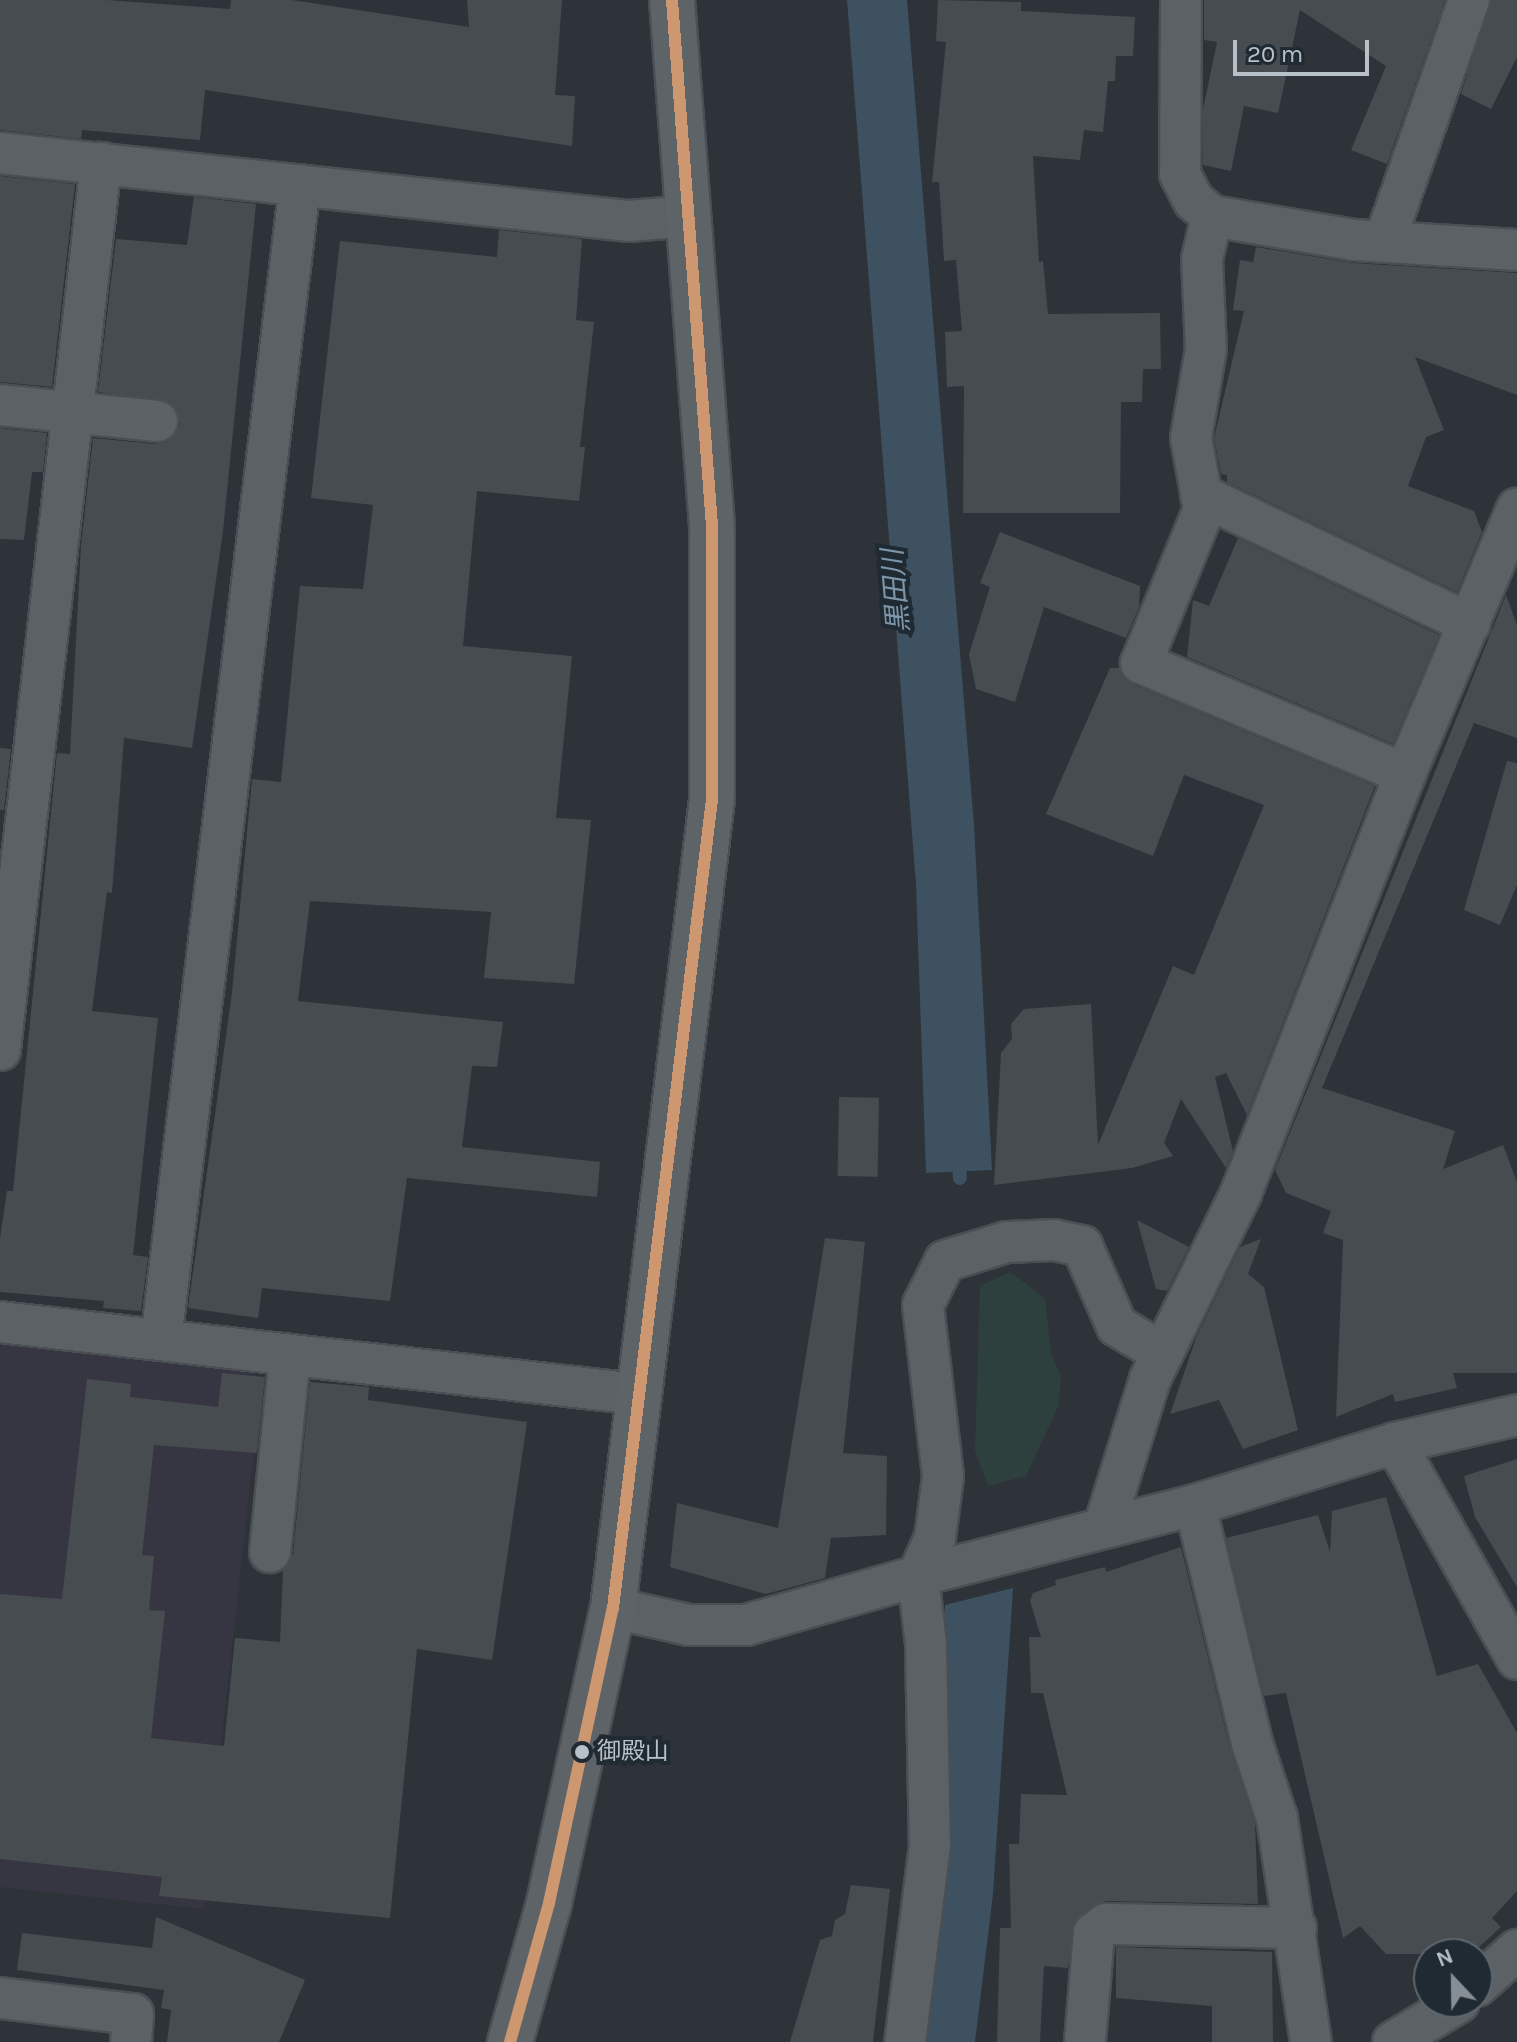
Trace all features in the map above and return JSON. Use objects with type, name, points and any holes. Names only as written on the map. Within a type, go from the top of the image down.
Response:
[{"type":"main road","points":[[510,2042],[549,1903],[613,1608],[712,799],[712,526],[672,0]]},
{"type":"street","points":[[1181,0],[1180,174],[1194,201],[1212,216],[1385,240],[1517,250]]},
{"type":"street","points":[[1385,240],[1469,0]]},
{"type":"street","points":[[0,153],[629,221],[690,216]]},
{"type":"street","points":[[0,1050],[101,163]]},
{"type":"street","points":[[161,1340],[300,185]]},
{"type":"street","points":[[1212,216],[1202,259],[1206,349],[1191,438],[1204,509],[1141,663],[1405,774]]},
{"type":"street","points":[[0,405],[157,421]]},
{"type":"street","points":[[1201,495],[1470,624]]},
{"type":"street","points":[[1104,1527],[1161,1352],[1241,1193],[1405,774],[1517,509]]},
{"type":"street","points":[[905,2042],[930,1845],[926,1644],[918,1576],[935,1538],[943,1476],[923,1305],[945,1261],[1007,1242],[1054,1240],[1082,1246],[1117,1326],[1161,1352]]},
{"type":"street","points":[[0,1322],[637,1394]]},
{"type":"street","points":[[270,1552],[290,1355]]},
{"type":"street","points":[[613,1608],[689,1625],[746,1625],[816,1609],[918,1576],[1195,1505],[1395,1443],[1517,1415]]},
{"type":"street","points":[[1395,1443],[1517,1659]]},
{"type":"street","points":[[1195,1505],[1252,1743],[1277,1818],[1311,2042]]},
{"type":"street","points":[[1085,2042],[1094,1933],[1106,1924],[1296,1928]]},
{"type":"street","points":[[1493,1972],[1517,1950]]},
{"type":"street","points":[[0,1998],[133,2014],[131,2042]]},
{"type":"street","points":[[1393,2042],[1433,2018]]},
{"type":"shaded area","points":[[0,1336],[249,1362],[261,1386],[203,1909],[0,1887]]},
{"type":"green space","points":[[1010,1272],[1045,1298],[1051,1353],[1061,1376],[1058,1407],[1026,1476],[988,1486],[975,1451],[980,1286]]},
{"type":"water","points":[[847,0],[907,0],[974,825],[992,1170],[926,1173],[916,884]]},
{"type":"water","points":[[1013,1588],[993,1894],[975,2042],[919,2042],[951,1786],[940,1781],[945,1605]]},
{"type":"building","points":[[0,0],[107,0],[230,9],[231,0],[292,0],[469,27],[467,0],[562,0],[555,95],[575,96],[572,146],[205,90],[200,140],[82,130],[81,139],[0,130]]},
{"type":"building","points":[[938,0],[1021,2],[1021,11],[1135,17],[1133,56],[1116,56],[1115,81],[1108,81],[1103,132],[1084,130],[1080,160],[1033,156],[1039,262],[1043,261],[1048,314],[1160,313],[1161,369],[1143,369],[1142,402],[1121,402],[1120,513],[963,513],[964,386],[947,387],[945,332],[962,331],[956,260],[944,261],[939,182],[932,182],[946,42],[936,41]]},
{"type":"building","points":[[1204,0],[1445,0],[1387,164],[1351,150],[1386,66],[1300,10],[1278,113],[1244,106],[1231,171],[1203,165],[1203,109],[1217,42],[1204,40]]},
{"type":"building","points":[[1491,0],[1517,0],[1517,57],[1491,109],[1461,94]]},
{"type":"building","points":[[0,176],[75,184],[52,387],[0,382]]},
{"type":"building","points":[[194,197],[256,204],[223,531],[192,748],[124,738],[112,893],[107,892],[92,1011],[158,1018],[133,1255],[148,1257],[141,1311],[103,1308],[104,1301],[0,1292],[0,1238],[7,1191],[13,1191],[57,753],[70,754],[81,546],[93,438],[155,444],[167,442],[180,424],[170,402],[98,392],[116,239],[187,245]]},
{"type":"building","points":[[499,230],[582,239],[576,320],[594,322],[580,447],[585,447],[579,501],[477,491],[463,646],[572,656],[556,818],[591,820],[574,984],[484,978],[491,912],[310,901],[298,1001],[503,1022],[497,1067],[472,1066],[462,1147],[600,1162],[597,1197],[407,1178],[390,1301],[262,1288],[258,1318],[188,1308],[232,993],[252,779],[281,782],[300,586],[363,589],[373,505],[311,498],[340,241],[497,257]]},
{"type":"building","points":[[1256,247],[1353,263],[1517,273],[1517,395],[1415,357],[1444,430],[1426,437],[1408,486],[1474,511],[1482,532],[1457,592],[1227,482],[1227,475],[1221,474],[1214,438],[1244,311],[1233,310],[1240,260],[1253,262]]},
{"type":"building","points":[[0,428],[47,433],[43,472],[32,472],[24,540],[0,539]]},
{"type":"building","points":[[1000,532],[1140,586],[1139,607],[1126,638],[1044,607],[1015,702],[976,689],[969,654],[990,587],[980,583]]},
{"type":"building","points":[[1238,538],[1439,635],[1393,744],[1187,657],[1193,600],[1209,606]]},
{"type":"building","points":[[1506,595],[1517,625],[1517,738],[1474,723],[1322,1088],[1455,1131],[1443,1169],[1503,1145],[1517,1182],[1517,1373],[1453,1373],[1457,1388],[1395,1402],[1393,1394],[1336,1417],[1343,1240],[1323,1233],[1331,1211],[1286,1193],[1275,1170]]},
{"type":"building","points":[[1110,668],[1119,668],[1132,684],[1375,786],[1247,1115],[1226,1073],[1215,1077],[1233,1151],[1226,1168],[1181,1099],[1164,1143],[1173,1156],[1132,1168],[994,1185],[1001,1053],[1012,1039],[1011,1024],[1024,1009],[1091,1004],[1098,1145],[1173,966],[1194,975],[1264,805],[1184,775],[1153,856],[1046,814]]},
{"type":"building","points":[[0,748],[11,749],[4,810],[0,810]]},
{"type":"building","points":[[1507,761],[1517,763],[1517,885],[1500,925],[1464,910]]},
{"type":"building","points":[[839,1097],[879,1098],[878,1177],[838,1176]]},
{"type":"building","points":[[1137,1220],[1189,1247],[1167,1291],[1156,1289]]},
{"type":"building","points":[[825,1238],[865,1242],[843,1453],[887,1456],[886,1535],[831,1538],[825,1578],[766,1594],[670,1567],[677,1503],[778,1528]]},
{"type":"building","points":[[1261,1239],[1248,1274],[1264,1287],[1298,1430],[1243,1449],[1219,1400],[1170,1414],[1196,1338],[1240,1247]]},
{"type":"building","points":[[222,1373],[265,1377],[257,1453],[154,1445],[142,1555],[154,1556],[149,1610],[165,1611],[151,1738],[224,1746],[235,1638],[280,1642],[283,1570],[293,1554],[310,1382],[369,1387],[368,1400],[527,1422],[492,1660],[417,1649],[390,1918],[159,1896],[162,1877],[0,1859],[0,1594],[62,1599],[87,1379],[131,1384],[130,1397],[218,1407]]},
{"type":"building","points":[[1517,1459],[1517,1587],[1475,1517],[1464,1476]]},
{"type":"building","points":[[1386,1497],[1437,1676],[1478,1664],[1517,1733],[1517,1891],[1492,1918],[1501,1927],[1489,1938],[1413,1938],[1413,1954],[1386,1954],[1360,1926],[1343,1938],[1286,1693],[1264,1696],[1226,1538],[1318,1515],[1330,1552],[1332,1511]]},
{"type":"building","points":[[1181,1547],[1230,1748],[1255,1823],[1258,1904],[1106,1901],[1092,1906],[1074,1922],[1068,1968],[1044,1966],[1040,2042],[997,2042],[1000,1928],[1011,1928],[1009,1844],[1019,1844],[1021,1794],[1067,1795],[1043,1693],[1031,1693],[1029,1637],[1041,1637],[1030,1601],[1033,1593],[1056,1585],[1055,1580],[1105,1567],[1106,1572]]},
{"type":"building","points":[[851,1885],[890,1889],[873,2042],[790,2042],[820,1940],[832,1936],[835,1920],[845,1914]]},
{"type":"building","points":[[156,1917],[305,1980],[279,2042],[167,2042],[171,2010],[161,2008],[164,1990],[17,1970],[22,1933],[152,1948]]},
{"type":"building","points":[[1116,1947],[1272,1952],[1273,2042],[1212,2042],[1212,2006],[1116,1998]]},
{"type":"waterway","name":"黒田川","points":[[959,1153],[960,1178]]},
{"type":"transit line","points":[[510,2042],[549,1903],[613,1608],[712,799],[712,526],[672,0]]},
{"type":"place","name":"御殿山","points":[[582,1752]]}]
